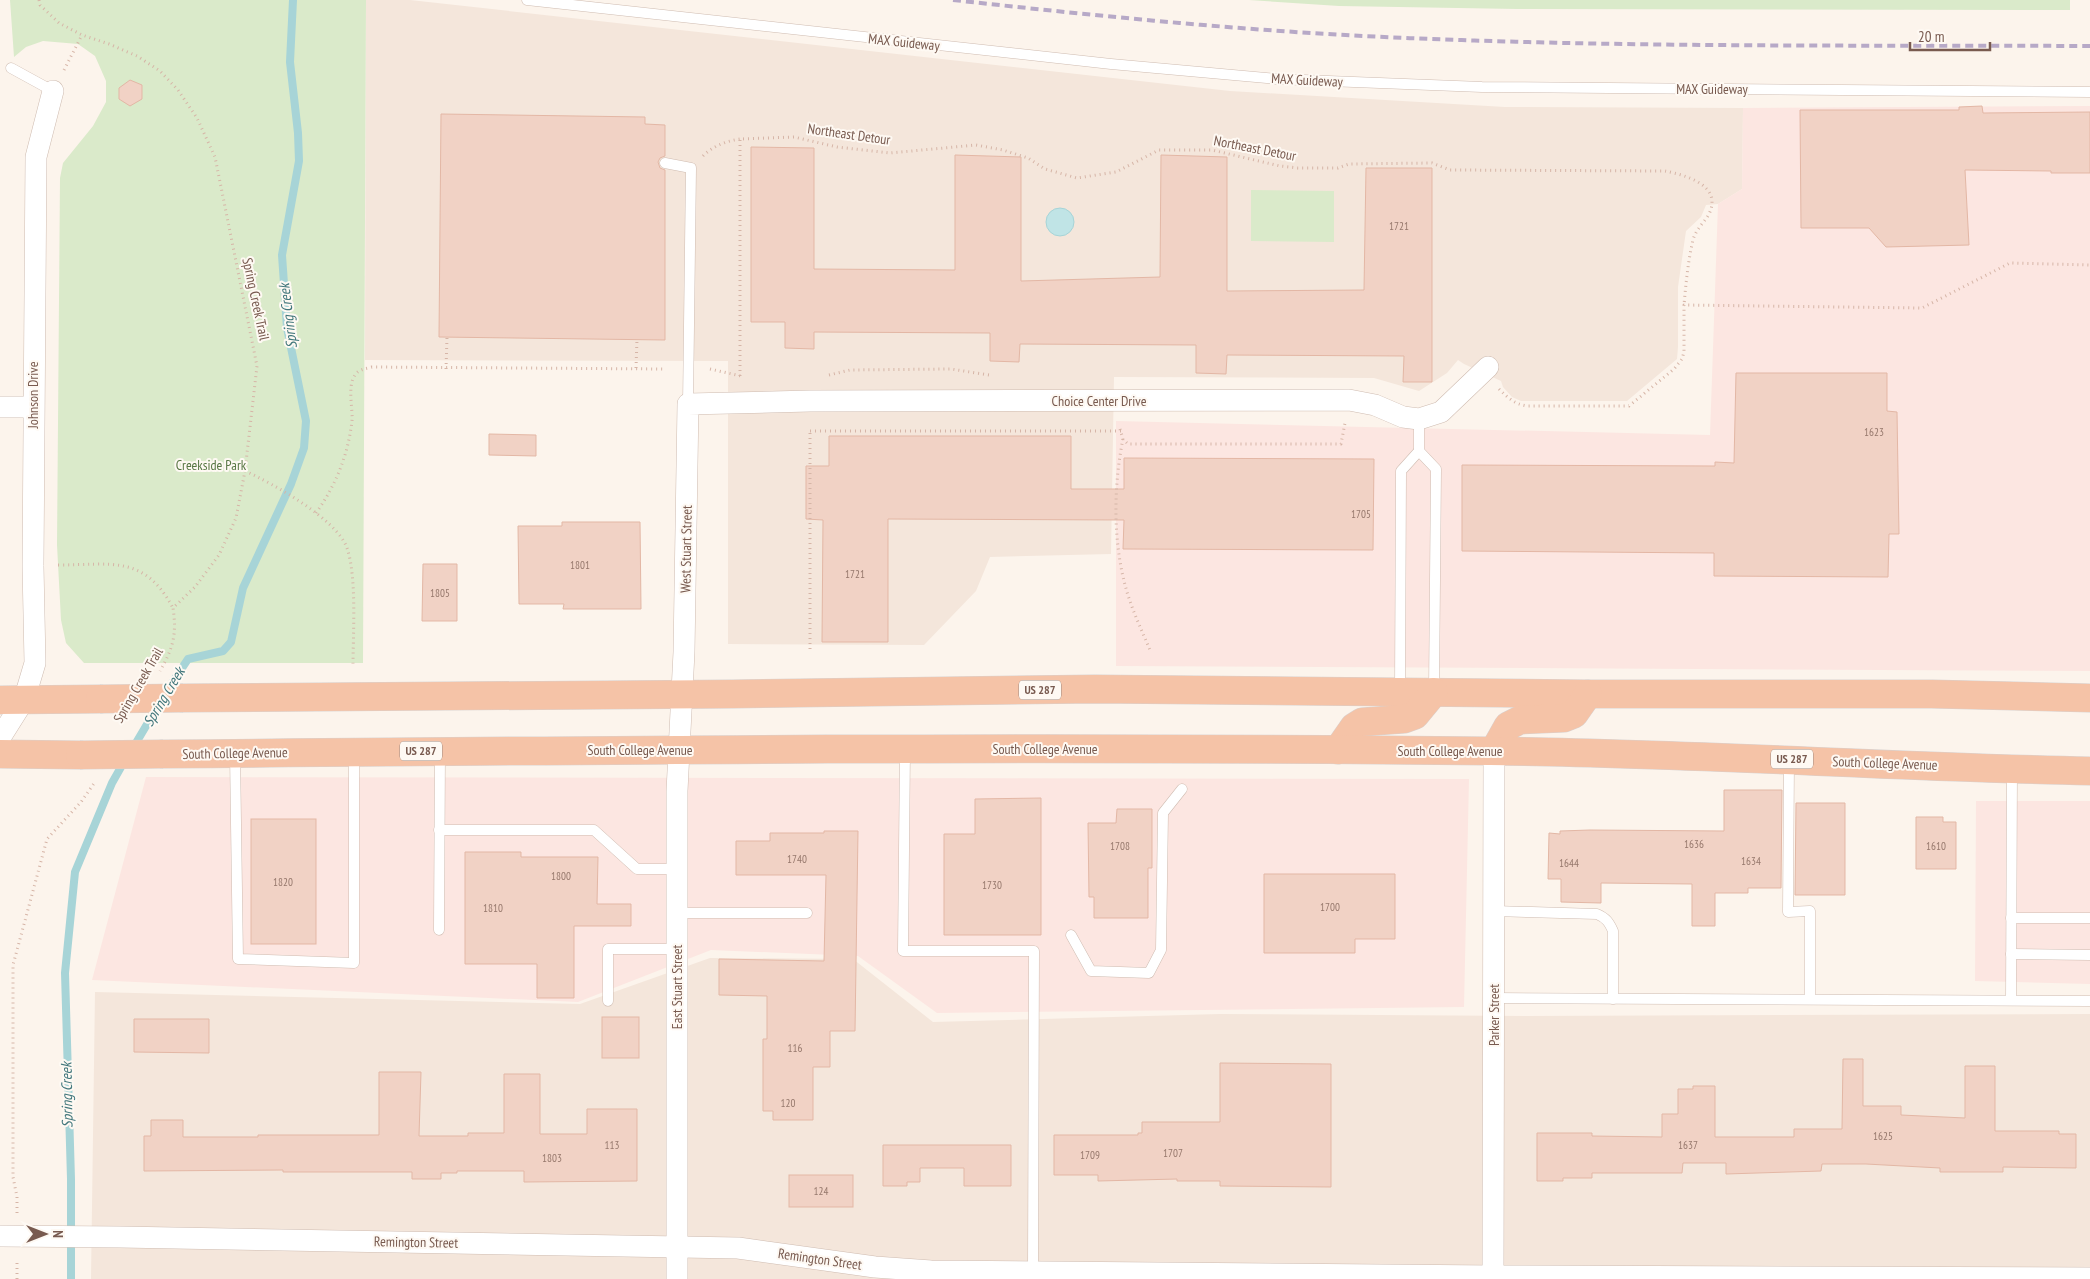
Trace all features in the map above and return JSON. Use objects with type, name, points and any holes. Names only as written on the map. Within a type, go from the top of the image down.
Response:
[{"type":"highway","name":"US 287","points":[[12,700],[1095,689],[1588,694],[1932,694],[2090,698]]},
{"type":"highway","points":[[1338,750],[1354,727],[1362,722],[1404,719],[1415,715],[1434,692]]},
{"type":"highway","points":[[1494,751],[1508,726],[1520,720],[1564,718],[1574,714],[1588,694]]},
{"type":"highway","name":"South College Avenue","points":[[0,754],[1250,748],[1494,751],[2090,770]]},
{"type":"street","name":"Johnson Drive","points":[[0,738],[12,700],[35,664],[33,407],[36,157],[53,91]]},
{"type":"street","points":[[1419,419],[1441,412],[1492,376]]},
{"type":"street","name":"Choice Center Drive","points":[[688,404],[810,401],[1349,400],[1375,405],[1403,417],[1419,419]]},
{"type":"street","name":"West Stuart Street","points":[[681,694],[685,607],[688,404]]},
{"type":"street","points":[[0,407],[33,407]]},
{"type":"street","name":"East Stuart Street","points":[[677,1279],[677,870],[678,750],[681,694]]},
{"type":"street","name":"Parker Street","points":[[1493,1277],[1494,751]]},
{"type":"street","name":"Remington Street","points":[[0,1236],[738,1248],[875,1267],[931,1271],[1493,1277],[2090,1278]]},
{"type":"lane","name":"MAX Guideway","points":[[527,0],[1111,64],[1277,79],[1482,87],[2090,92]]},
{"type":"lane","points":[[11,68],[53,91]]},
{"type":"lane","points":[[665,163],[691,168],[688,404]]},
{"type":"lane","points":[[1419,419],[1420,451],[1436,469],[1434,692]]},
{"type":"lane","points":[[1400,692],[1401,472],[1420,451]]},
{"type":"lane","points":[[905,749],[902,951],[1034,951],[1033,1272]]},
{"type":"lane","points":[[439,930],[440,751]]},
{"type":"lane","points":[[235,753],[238,959],[354,963],[354,752]]},
{"type":"lane","points":[[1789,759],[1788,912],[1810,911],[1810,999]]},
{"type":"lane","points":[[2012,768],[2012,1000]]},
{"type":"lane","points":[[1071,935],[1091,971],[1149,973],[1161,950],[1163,813],[1182,789]]},
{"type":"lane","points":[[439,830],[594,830],[637,869],[677,870]]},
{"type":"lane","points":[[1494,911],[1596,914],[1604,917],[1610,923],[1613,931],[1613,999]]},
{"type":"lane","points":[[677,913],[807,913]]},
{"type":"lane","points":[[2012,918],[2090,918]]},
{"type":"lane","points":[[608,1001],[608,949],[677,949]]},
{"type":"lane","points":[[2012,954],[2090,955]]},
{"type":"lane","points":[[1494,998],[2090,1001]]},
{"type":"path","name":"Spring Creek Trail","points":[[39,0],[40,5],[59,23],[82,35],[137,56],[160,71],[178,90],[197,118],[215,157],[257,358],[245,471],[236,518],[219,555],[195,587],[173,608],[176,626],[173,645],[158,675]]},
{"type":"path","points":[[53,91],[82,35]]},
{"type":"path","name":"Northeast Detour","points":[[740,139],[794,137],[837,146],[890,153],[976,145],[1003,150],[1028,158],[1045,169],[1077,178],[1116,172],[1159,150],[1212,150],[1280,166],[1298,168],[1338,168],[1349,164],[1432,163],[1450,170],[1665,171],[1697,180],[1711,196],[1712,205],[1708,215],[1694,238],[1684,305]]},
{"type":"path","points":[[691,168],[709,150],[729,141],[740,139],[740,376]]},
{"type":"path","points":[[1492,376],[1508,398],[1519,405],[1629,406],[1674,369],[1682,359],[1684,352],[1684,305],[1922,308],[2010,263],[2090,265]]},
{"type":"path","points":[[446,368],[447,338]]},
{"type":"path","points":[[636,368],[637,339]]},
{"type":"path","points":[[316,514],[342,467],[352,419],[352,383],[355,375],[361,370],[372,368],[665,368]]},
{"type":"path","points":[[1123,439],[1128,444],[1341,444],[1346,418]]},
{"type":"path","points":[[810,424],[810,650]]},
{"type":"path","points":[[1119,424],[1123,439],[1118,465],[1117,550],[1127,593],[1150,650]]},
{"type":"path","points":[[810,431],[1121,431]]},
{"type":"path","points":[[245,471],[261,478],[316,514],[335,529],[347,547],[352,570],[353,666]]},
{"type":"path","points":[[33,566],[115,565],[133,568],[151,578],[163,590],[173,608]]},
{"type":"path","points":[[17,1198],[13,1177],[13,965],[47,839],[81,802],[97,777]]},
{"type":"shaded area","points":[[366,0],[410,0],[1230,91],[1505,107],[1743,108],[1742,189],[1718,204],[1706,205],[1701,217],[1686,231],[1678,287],[1677,359],[1627,401],[1521,401],[1512,397],[1503,387],[1501,381],[1458,360],[1447,373],[1419,391],[1374,378],[1114,377],[1111,554],[990,557],[976,591],[924,645],[728,644],[728,361],[365,360]]},
{"type":"shaded area","points":[[2090,106],[2090,671],[1116,666],[1116,421],[1710,435],[1718,204],[1742,189],[1743,108]]},
{"type":"shaded area","points":[[146,777],[1469,779],[1464,1007],[937,1013],[858,956],[711,950],[578,1002],[92,980]]},
{"type":"shaded area","points":[[1976,801],[2090,801],[2090,984],[1975,981]]},
{"type":"shaded area","points":[[710,958],[853,959],[933,1022],[1220,1014],[1525,1016],[2090,1014],[2090,1279],[91,1279],[95,992],[580,1004]]},
{"type":"green space","name":"Creekside Park","points":[[10,0],[366,0],[363,663],[84,663],[66,643],[61,620],[57,545],[60,178],[63,163],[93,126],[106,102],[106,81],[95,56],[78,44],[43,41],[26,47],[14,57]]},
{"type":"green space","points":[[1249,0],[2070,0],[2070,10],[1517,9],[1339,6]]},
{"type":"green space","points":[[1251,190],[1334,191],[1334,242],[1251,241]]},
{"type":"water","points":[[1060,208],[1070,212],[1074,222],[1070,232],[1060,236],[1050,232],[1046,222],[1050,212]]},
{"type":"building","points":[[130,80],[142,85],[142,99],[130,106],[119,99],[119,88]]},
{"type":"building","points":[[1982,106],[1983,113],[2090,112],[2090,173],[1965,170],[1969,245],[1886,247],[1869,228],[1801,228],[1800,110],[1959,110],[1959,107]]},
{"type":"building","points":[[441,114],[645,117],[645,124],[665,125],[665,156],[660,158],[658,162],[660,168],[665,170],[665,340],[439,337]]},
{"type":"building","points":[[751,147],[814,148],[814,269],[955,270],[955,155],[1021,157],[1021,281],[1160,277],[1161,155],[1227,157],[1227,291],[1364,290],[1366,168],[1432,168],[1432,382],[1403,382],[1404,356],[1227,355],[1226,374],[1196,373],[1196,345],[1020,344],[1019,362],[990,361],[990,333],[814,332],[814,349],[785,348],[785,322],[751,322]]},
{"type":"building","points":[[1736,373],[1887,373],[1887,411],[1897,412],[1899,534],[1889,534],[1888,577],[1714,576],[1714,553],[1462,551],[1462,465],[1715,466],[1715,462],[1734,463]]},
{"type":"building","points":[[489,434],[536,435],[536,456],[489,455]]},
{"type":"building","points":[[829,436],[1071,436],[1071,489],[1124,489],[1124,458],[1374,459],[1373,550],[1123,549],[1124,520],[888,519],[888,642],[822,642],[823,520],[806,519],[806,466],[829,466]]},
{"type":"building","points":[[562,522],[640,522],[641,609],[563,609],[564,604],[519,604],[518,526],[562,526]]},
{"type":"building","points":[[423,564],[457,564],[457,621],[422,621]]},
{"type":"building","points":[[1724,790],[1782,790],[1781,888],[1748,888],[1748,893],[1715,893],[1715,926],[1692,926],[1692,884],[1601,883],[1601,903],[1561,902],[1561,879],[1548,879],[1549,833],[1560,834],[1560,831],[1590,830],[1724,831]]},
{"type":"building","points":[[1041,798],[1041,935],[944,935],[944,834],[975,834],[975,799]]},
{"type":"building","points":[[1796,803],[1845,803],[1845,895],[1795,895]]},
{"type":"building","points":[[1117,809],[1152,809],[1152,868],[1148,868],[1148,918],[1094,918],[1094,897],[1089,897],[1088,823],[1116,823]]},
{"type":"building","points":[[1916,817],[1943,817],[1943,822],[1956,822],[1956,869],[1916,869]]},
{"type":"building","points":[[251,819],[316,819],[316,944],[251,944]]},
{"type":"building","points":[[824,831],[858,831],[855,1031],[830,1031],[830,1067],[813,1067],[813,1120],[773,1120],[773,1111],[763,1111],[763,1039],[767,1039],[767,996],[719,995],[719,959],[824,961],[826,875],[736,875],[736,841],[770,841],[770,833],[824,833]]},
{"type":"building","points":[[465,852],[521,852],[521,857],[598,857],[597,904],[631,904],[631,926],[574,926],[574,998],[537,998],[537,964],[465,964]]},
{"type":"building","points":[[1264,874],[1395,874],[1395,939],[1355,939],[1355,953],[1264,953]]},
{"type":"building","points":[[602,1017],[639,1017],[639,1058],[602,1058]]},
{"type":"building","points":[[134,1019],[209,1019],[209,1053],[134,1052]]},
{"type":"building","points":[[1843,1059],[1863,1059],[1863,1106],[1901,1106],[1901,1115],[1965,1118],[1965,1066],[1995,1066],[1995,1131],[2059,1131],[2059,1134],[2076,1134],[2076,1168],[2003,1167],[2003,1172],[1940,1172],[1940,1168],[1822,1164],[1821,1171],[1726,1174],[1726,1163],[1683,1163],[1682,1173],[1592,1173],[1592,1178],[1563,1178],[1563,1181],[1537,1181],[1537,1133],[1592,1133],[1592,1136],[1662,1137],[1662,1114],[1678,1114],[1678,1089],[1693,1089],[1693,1086],[1715,1086],[1715,1137],[1794,1137],[1794,1129],[1842,1129]]},
{"type":"building","points":[[1220,1063],[1331,1064],[1331,1187],[1220,1186],[1220,1181],[1177,1181],[1177,1179],[1098,1181],[1098,1175],[1054,1175],[1054,1135],[1138,1135],[1138,1133],[1142,1133],[1142,1122],[1220,1122]]},
{"type":"building","points":[[379,1072],[421,1072],[419,1136],[468,1136],[468,1133],[504,1133],[504,1074],[540,1074],[540,1134],[587,1134],[587,1109],[637,1109],[637,1181],[524,1182],[524,1171],[457,1171],[457,1173],[441,1173],[441,1179],[412,1179],[412,1172],[283,1172],[283,1170],[144,1171],[144,1136],[151,1136],[151,1120],[183,1120],[183,1137],[379,1135]]},
{"type":"building","points":[[883,1145],[1011,1145],[1011,1186],[964,1186],[964,1168],[920,1168],[920,1182],[907,1182],[907,1186],[883,1186]]},
{"type":"building","points":[[789,1175],[853,1175],[853,1207],[789,1207]]},
{"type":"waterway","name":"Spring Creek","points":[[166,692],[188,659],[223,651],[231,642],[243,588],[291,484],[304,448],[306,421],[287,328],[282,255],[299,161],[298,133],[290,62],[293,0]]},
{"type":"waterway","name":"Spring Creek","points":[[133,748],[159,704]]},
{"type":"waterway","name":"Spring Creek","points":[[71,1279],[71,1179],[65,973],[75,872],[112,783],[125,760]]},
{"type":"railway","points":[[953,0],[1209,25],[1312,33],[1454,40],[1726,45],[2090,46]]}]
